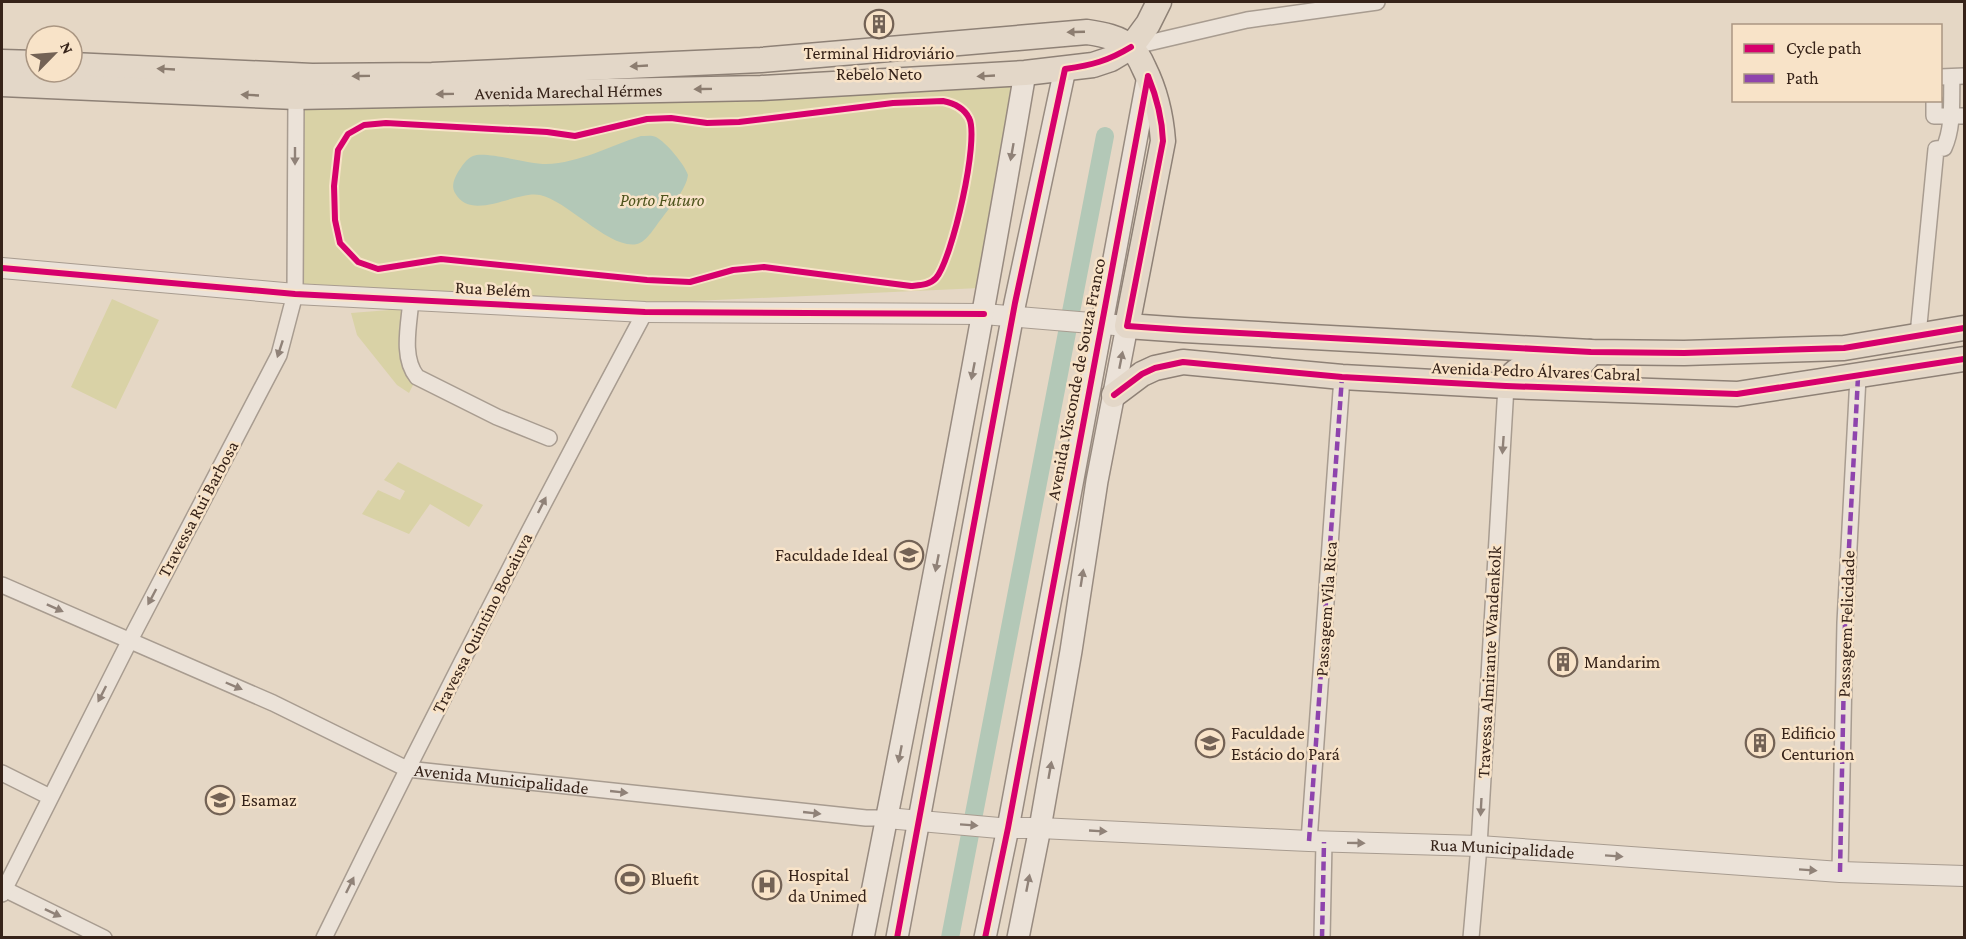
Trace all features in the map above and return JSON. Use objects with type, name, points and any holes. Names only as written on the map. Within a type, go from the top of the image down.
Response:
[{"type":"main road","points":[[1017,938],[1040,828],[1071,651],[1097,482],[1162,141],[1162,118],[1157,98],[1148,76],[1131,47],[1148,24],[1159,2]]},
{"type":"main road","name":"Avenida Marechal Hérmes","points":[[84,66],[323,76],[432,75],[761,60],[1071,32],[1106,35],[1131,47]]},
{"type":"main road","name":"Avenida Marechal Hérmes","points":[[2,84],[296,98],[761,88],[1025,74],[1093,65],[1111,59],[1131,47]]},
{"type":"main road","points":[[761,60],[761,88]]},
{"type":"main road","points":[[2,62],[24,63]]},
{"type":"main road","points":[[897,938],[1012,315],[1065,69]]},
{"type":"main road","points":[[863,938],[984,314],[1025,74]]},
{"type":"main road","name":"Avenida Visconde de Souza Franco","points":[[985,938],[1001,828],[1057,564],[1093,323],[1148,76]]},
{"type":"main road","name":"Avenida Pedro Álvares Cabral","points":[[1127,326],[1591,352],[1684,353],[1844,348],[1965,328]]},
{"type":"main road","points":[[1506,387],[1511,375],[1520,369],[1530,367],[1567,370],[1581,364],[1591,352]]},
{"type":"main road","name":"Avenida Pedro Álvares Cabral","points":[[1114,395],[1129,382],[1148,371],[1183,362],[1342,378],[1506,387],[1737,394],[1965,359]]},
{"type":"main road","points":[[1057,564],[1071,651]]},
{"type":"street","name":"Avenida Marechal Hérmes","points":[[1131,47],[1247,20],[1377,2]]},
{"type":"street","points":[[1918,335],[1936,149],[1944,148],[1958,116],[1952,76]]},
{"type":"street","name":"Travessa Rui Barbosa","points":[[2,891],[279,355],[295,294],[296,98]]},
{"type":"street","points":[[1934,102],[1934,116],[1958,116]]},
{"type":"street","name":"Rua Belém","points":[[2,268],[295,294],[411,300],[645,312],[1012,315],[1127,326]]},
{"type":"street","points":[[411,300],[408,353],[410,368],[417,377],[497,417],[549,438]]},
{"type":"street","name":"Travessa Quintino Bocaiuva","points":[[324,938],[407,769],[569,453],[645,312]]},
{"type":"street","name":"Passagem Felicidade","points":[[1840,872],[1845,623],[1858,377]]},
{"type":"street","name":"Passagem Vila Rica","points":[[1322,938],[1317,842],[1342,378]]},
{"type":"street","name":"Travessa Almirante Wandenkolk","points":[[1470,938],[1479,846],[1506,387]]},
{"type":"street","name":"Avenida Municipalidade","points":[[2,585],[273,703],[407,769],[866,818],[1001,828],[1040,828]]},
{"type":"street","points":[[2,773],[50,797]]},
{"type":"street","name":"Rua Municipalidade","points":[[1040,828],[1317,842],[1479,846],[1840,872],[1965,876]]},
{"type":"street","points":[[2,891],[104,938]]},
{"type":"green space","name":"Porto Futuro","points":[[1012,85],[980,288],[650,303],[358,287],[300,286],[301,107],[339,109]]},
{"type":"green space","points":[[112,299],[159,320],[116,409],[71,387]]},
{"type":"green space","points":[[402,309],[401,364],[415,381],[409,393],[397,385],[357,335],[351,313]]},
{"type":"green space","points":[[398,462],[483,505],[469,527],[430,504],[409,534],[362,514],[378,490],[400,500],[405,491],[384,480]]},
{"type":"shaded area","points":[[641,136],[653,136],[660,140],[679,160],[688,175],[674,203],[641,243],[626,244],[614,240],[563,206],[540,195],[472,205],[463,201],[453,188],[458,172],[473,156],[487,155],[546,164],[559,163],[571,161]]},
{"type":"waterway","points":[[950,938],[1105,136]]},
{"type":"marked path","points":[[1309,841],[1342,377]]},
{"type":"marked path","points":[[1840,872],[1845,623],[1858,377]]},
{"type":"marked path","points":[[1322,938],[1324,842]]},
{"type":"cycle path","points":[[897,938],[1015,303],[1065,69],[1100,62],[1131,47]]},
{"type":"cycle path","points":[[1148,76],[1162,124],[1163,141],[1127,326],[1591,352],[1684,353],[1844,348],[1964,328]]},
{"type":"cycle path","points":[[985,938],[1008,828],[1148,76]]},
{"type":"cycle path","points":[[943,101],[958,106],[969,118],[971,149],[963,199],[949,248],[936,278],[925,284],[911,286],[764,267],[733,270],[690,282],[647,280],[441,259],[378,269],[358,262],[340,243],[335,220],[334,186],[338,150],[348,134],[364,125],[386,123],[547,132],[575,136],[647,119],[671,118],[707,123],[739,122],[893,103],[943,101]]},
{"type":"cycle path","points":[[2,268],[295,294],[645,312],[984,314]]},
{"type":"cycle path","points":[[1114,395],[1142,374],[1155,368],[1183,362],[1342,377],[1506,386],[1737,394],[1964,359]]},
{"type":"place","name":"Terminal Hidroviário Rebelo Neto","points":[[879,24]]},
{"type":"place","name":"Faculdade Ideal","points":[[909,555]]},
{"type":"place","name":"Mandarim","points":[[1563,662]]},
{"type":"place","name":"Faculdade Estácio do Pará","points":[[1210,743]]},
{"type":"place","name":"Edificio Centurion","points":[[1760,743]]},
{"type":"place","name":"Esamaz","points":[[220,800]]},
{"type":"place","name":"Bluefit","points":[[630,879]]},
{"type":"place","name":"Hospital da Unimed","points":[[767,885]]}]
